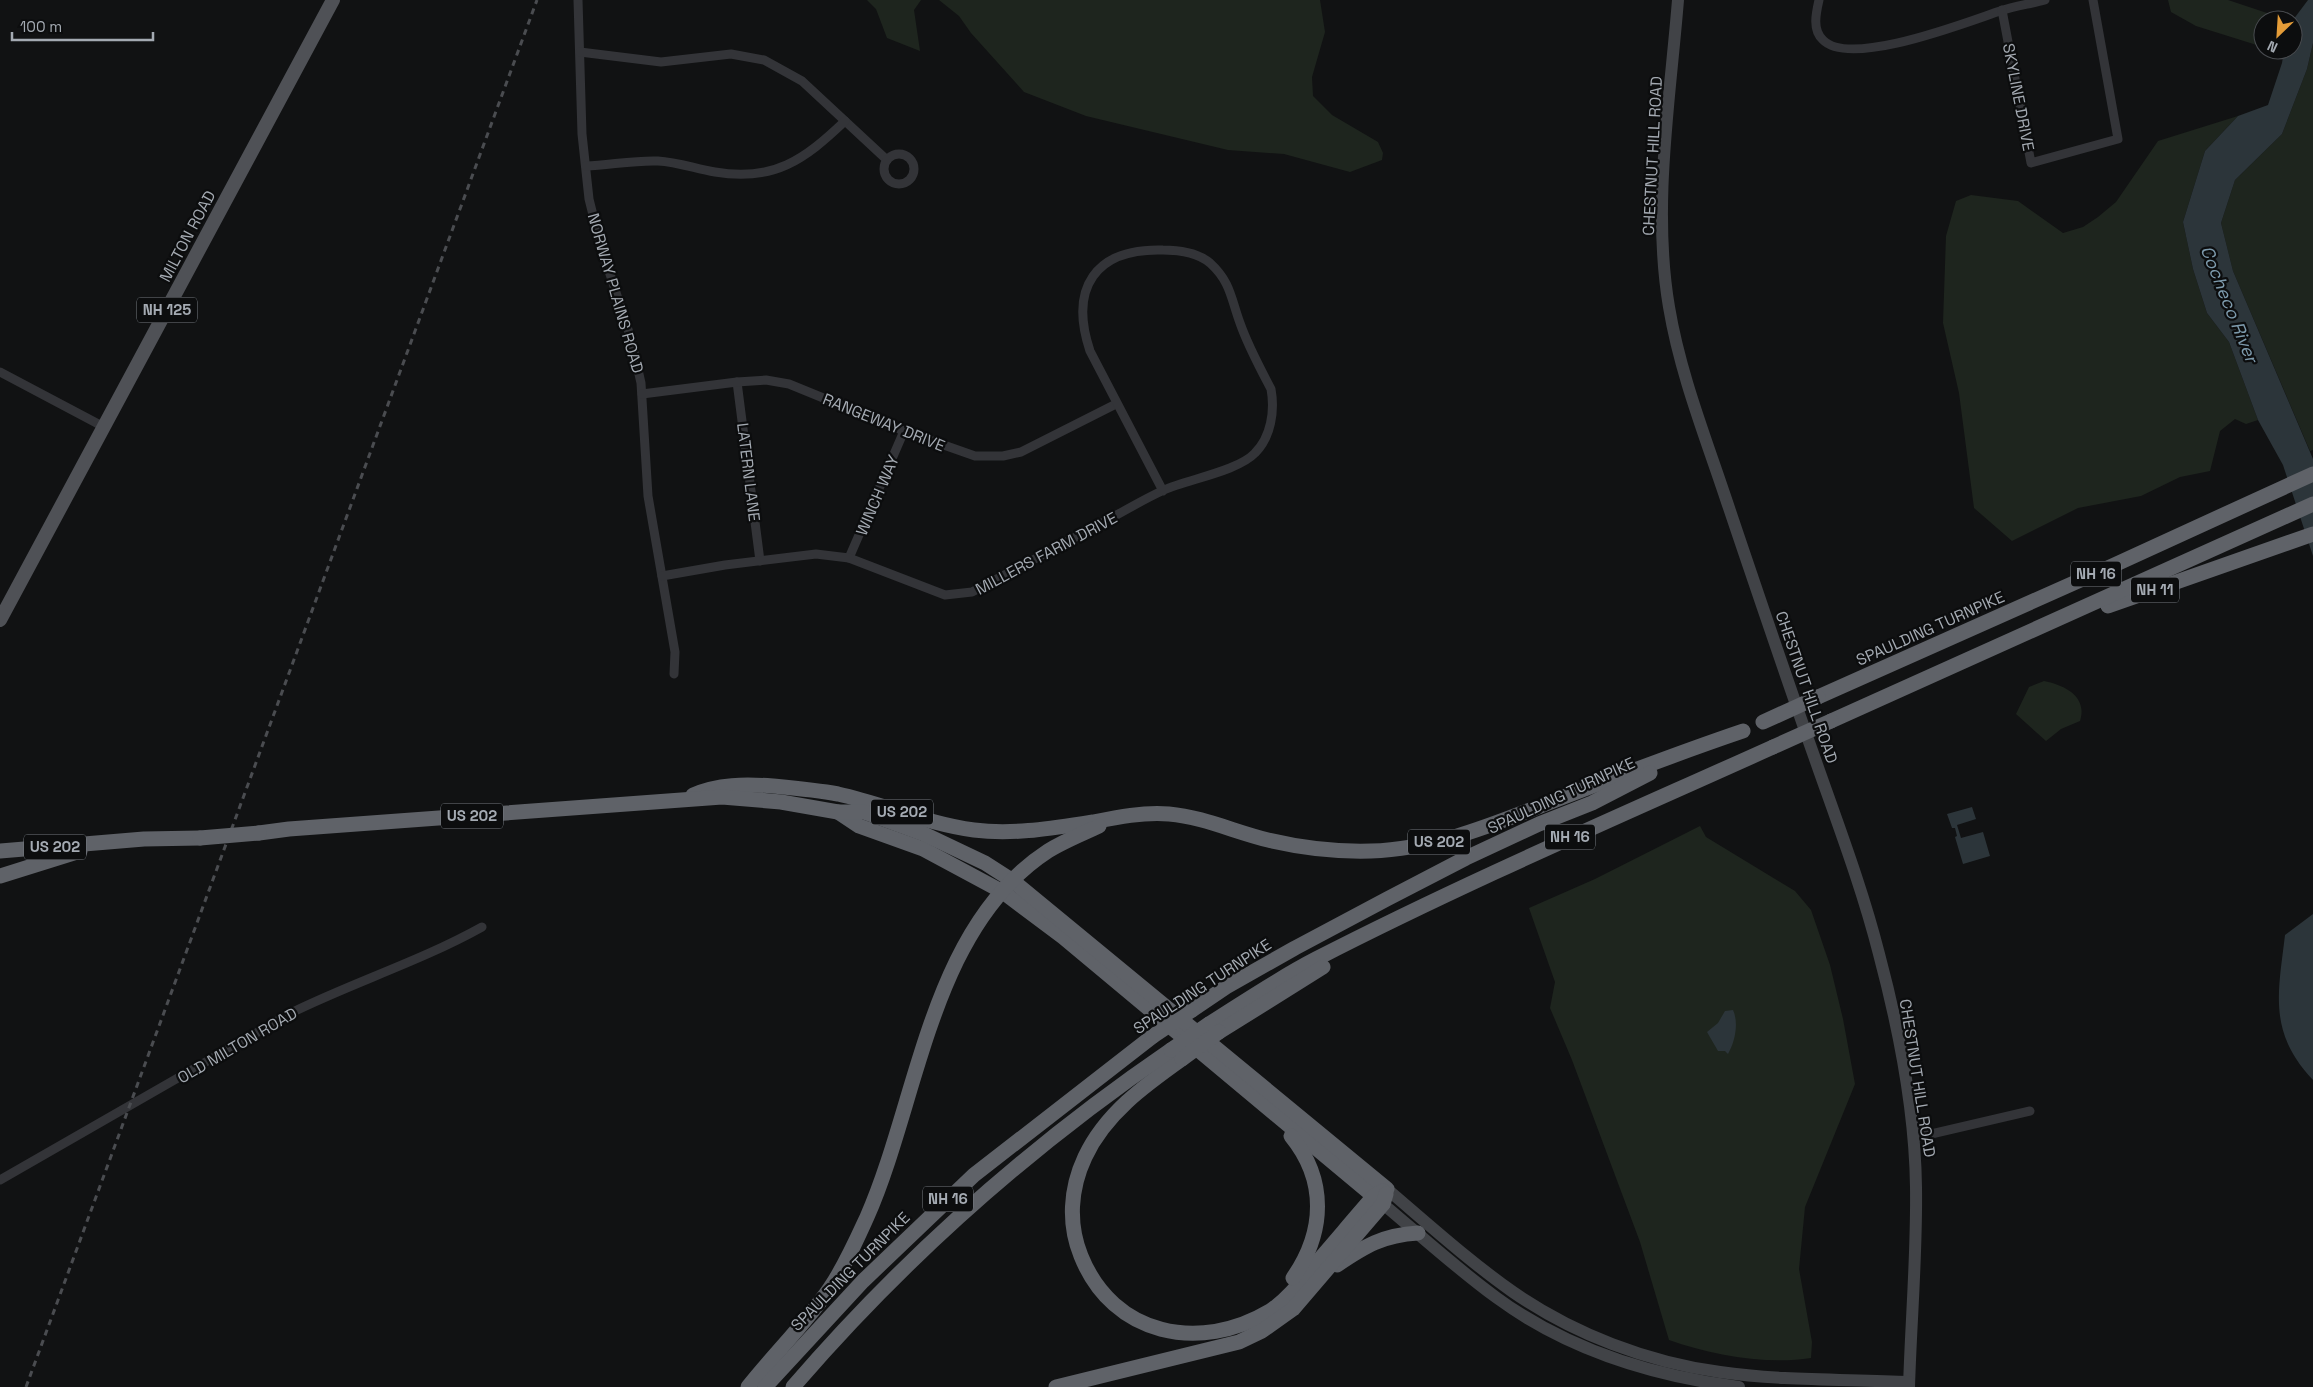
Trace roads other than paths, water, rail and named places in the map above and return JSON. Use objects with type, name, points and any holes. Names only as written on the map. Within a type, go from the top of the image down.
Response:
[{"type":"highway","name":"SPAULDING TURNPIKE","points":[[765,1387],[863,1280],[974,1175],[1153,1036],[1226,987],[1295,948],[1466,858],[1539,824],[1592,803],[1636,780],[1762,722],[2313,474]]},
{"type":"highway","name":"NH 16","points":[[794,1387],[858,1317],[955,1221],[1053,1136],[1176,1055],[1314,960],[1538,851],[1877,701],[2313,504]]},
{"type":"highway","name":"NH 11","points":[[2014,638],[2313,534]]},
{"type":"highway","name":"US 202","points":[[685,799],[711,787],[742,785],[803,789],[839,794],[952,827],[996,832],[1051,829],[1121,817],[1167,814],[1191,817],[1267,840],[1311,848],[1364,851],[1411,847],[1446,840],[1513,817],[1659,760],[1742,732]]},
{"type":"highway","name":"US 202","points":[[0,851],[110,842],[200,838],[289,829],[722,797],[781,802],[838,812],[859,826],[923,849],[1008,887],[1063,937],[1254,1097],[1301,1148],[1314,1176],[1318,1203],[1315,1232],[1306,1257],[1283,1291],[1251,1320]]},
{"type":"highway","points":[[748,1387],[817,1306],[831,1287],[850,1254],[868,1216],[938,1005],[951,972],[987,909],[1048,851],[1121,817]]},
{"type":"highway","points":[[0,876],[110,842]]},
{"type":"highway","points":[[1008,887],[1381,1196]]},
{"type":"highway","points":[[1176,1055],[1110,1119],[1090,1148],[1076,1182],[1072,1219],[1076,1241],[1088,1271],[1107,1298],[1118,1308],[1144,1324],[1176,1333],[1199,1334],[1217,1332],[1251,1320],[1271,1310],[1293,1291],[1381,1196]]},
{"type":"highway","points":[[1254,1097],[1381,1196]]},
{"type":"highway","points":[[1311,1288],[1381,1196]]},
{"type":"highway","points":[[1056,1387],[1239,1342],[1282,1319],[1311,1288],[1336,1266],[1374,1242],[1399,1234],[1418,1233]]},
{"type":"main road","name":"MILTON ROAD","points":[[0,620],[333,0]]},
{"type":"street","name":"NORWAY PLAINS ROAD","points":[[578,0],[582,134],[586,166],[594,221],[631,339],[642,394],[648,496],[675,652],[674,674]]},
{"type":"street","name":"CHESTNUT HILL ROAD","points":[[1678,0],[1664,174],[1662,224],[1666,286],[1674,334],[1716,470],[1842,837],[1878,949],[1901,1055],[1914,1138],[1916,1184],[1915,1285],[1909,1384]]},
{"type":"street","points":[[1819,0],[1817,32],[1822,40],[1831,46],[1846,48],[1919,39],[2002,10],[2045,0]]},
{"type":"street","name":"SKYLINE DRIVE","points":[[2002,10],[2031,164],[2118,139],[2093,0]]},
{"type":"street","points":[[580,52],[661,62],[719,54],[754,57],[773,64],[798,78],[887,160]]},
{"type":"street","points":[[586,166],[660,161],[726,174],[760,172],[782,167],[803,158],[845,122]]},
{"type":"street","name":"MILLERS FARM DRIVE","points":[[662,576],[816,554],[849,558],[945,595],[972,592],[1163,491],[1196,478],[1233,468],[1245,461],[1261,446],[1270,423],[1271,389],[1239,322],[1231,291],[1224,279],[1209,262],[1191,253],[1153,249],[1116,257],[1095,272],[1084,291],[1082,309],[1083,330],[1090,351],[1163,491]]},
{"type":"street","points":[[0,372],[104,427]]},
{"type":"street","name":"RANGEWAY DRIVE","points":[[642,394],[766,380],[789,384],[904,431],[974,456],[1003,456],[1021,452],[1116,404]]},
{"type":"street","name":"LATERN LANE","points":[[738,382],[760,561]]},
{"type":"street","name":"WINCH WAY","points":[[849,558],[904,431]]},
{"type":"street","name":"OLD MILTON ROAD","points":[[0,1180],[291,1013],[333,992],[429,955],[482,927]]},
{"type":"street","points":[[1914,1138],[2030,1111]]},
{"type":"street","points":[[1381,1196],[1418,1233],[1497,1298],[1551,1332],[1627,1364],[1688,1380],[1740,1387]]},
{"type":"street","points":[[1381,1196],[1514,1292],[1561,1321],[1622,1348],[1684,1366],[1720,1372],[1909,1384]]},
{"type":"water","name":"Cocheco River","points":[[2308,0],[2313,0],[2313,43],[2307,69],[2282,134],[2235,180],[2221,223],[2233,271],[2313,459],[2313,556],[2283,465],[2258,420],[2229,342],[2207,313],[2193,269],[2183,222],[2205,151],[2238,116],[2268,105],[2282,60],[2303,60],[2303,10],[2300,10]]},
{"type":"water","points":[[1972,807],[1976,819],[1957,825],[1961,838],[1983,832],[1990,856],[1963,864],[1955,837],[1957,836],[1955,828],[1952,828],[1947,814]]},
{"type":"water","points":[[2313,914],[2313,1080],[2289,1045],[2283,1029],[2279,994],[2285,935]]},
{"type":"water","points":[[1733,1010],[1736,1021],[1735,1032],[1733,1044],[1728,1054],[1725,1051],[1718,1051],[1707,1032],[1718,1023],[1725,1011]]},
{"type":"railway","points":[[26,1387],[537,0]]}]
